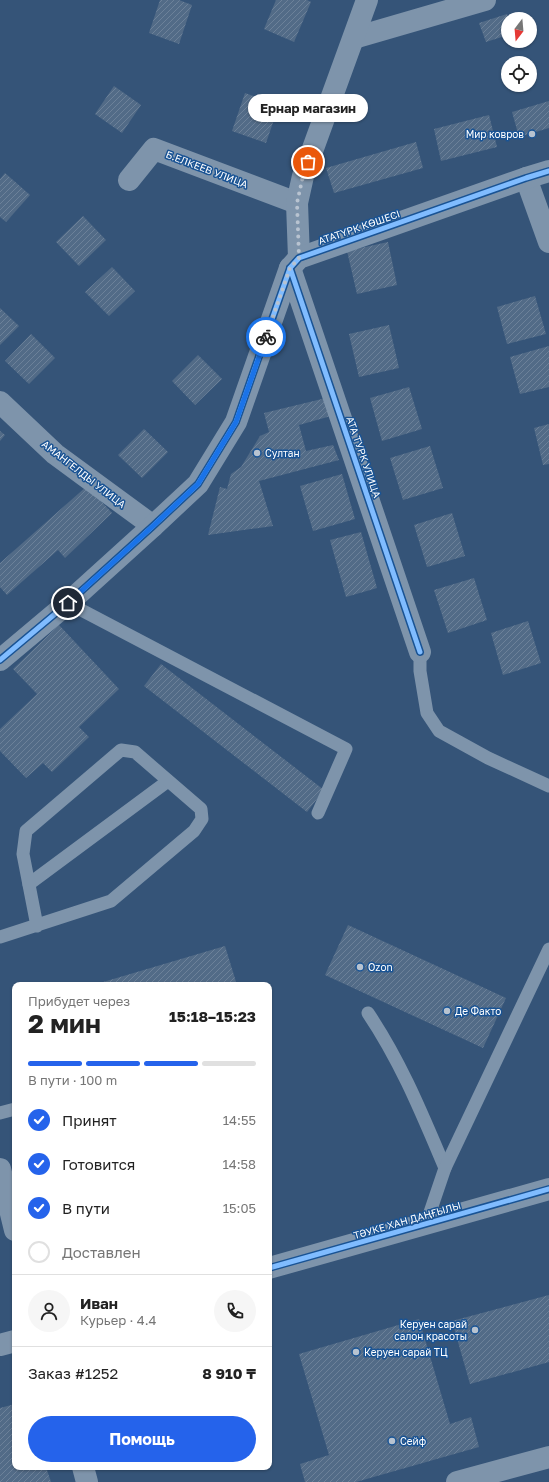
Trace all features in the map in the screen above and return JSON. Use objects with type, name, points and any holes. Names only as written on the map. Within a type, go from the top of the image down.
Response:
[{"type":"street","points":[[0,660],[68,603],[198,484],[236,422],[295,263],[297,203],[303,176],[367,0]]},
{"type":"street","points":[[354,38],[485,0]]},
{"type":"street","name":"Б.ЕЛКЕЕВ УЛИЦА","points":[[128,180],[154,149],[297,203]]},
{"type":"street","name":"АТАТҮРК КӨШЕСІ","points":[[295,263],[526,178],[549,171]]},
{"type":"street","points":[[526,178],[549,242]]},
{"type":"street","name":"АТА ТУРК УЛИЦА","points":[[295,263],[420,652]]},
{"type":"street","name":"АМАНГЕЛДЫ УЛИЦА","points":[[0,402],[55,454],[153,526]]},
{"type":"street","points":[[0,1169],[12,1218]]},
{"type":"street","name":"ТӘУКЕ ХАН ДАҢҒЫЛЫ","points":[[272,1267],[549,1189]]},
{"type":"street","points":[[0,1345],[12,1342]]},
{"type":"street","points":[[457,1482],[549,1457]]},
{"type":"street","points":[[84,1470],[87,1482]]},
{"type":"lane","points":[[68,603],[346,749],[318,813]]},
{"type":"lane","points":[[420,652],[420,671],[427,713],[439,731],[488,758],[549,786]]},
{"type":"lane","points":[[0,937],[36,926],[111,901],[194,831],[202,819],[201,809],[135,752],[121,750],[26,831],[23,854],[36,926]]},
{"type":"lane","points":[[29,884],[168,780]]},
{"type":"lane","points":[[426,1224],[445,1168],[549,949]]},
{"type":"lane","points":[[368,1013],[385,1039],[408,1083],[445,1168]]},
{"type":"lane","points":[[0,1114],[12,1110]]},
{"type":"building","points":[[160,0],[179,0],[192,5],[179,44],[149,33]]},
{"type":"building","points":[[276,0],[307,0],[311,2],[294,42],[264,29]]},
{"type":"building","points":[[501,16],[501,37],[486,42],[479,23]]},
{"type":"building","points":[[114,86],[141,105],[122,133],[95,114]]},
{"type":"building","points":[[245,93],[279,105],[266,143],[232,131]]},
{"type":"building","points":[[549,101],[549,128],[519,137],[512,112]]},
{"type":"building","points":[[489,115],[497,147],[441,161],[434,129]]},
{"type":"building","points":[[416,142],[423,168],[334,193],[326,168]]},
{"type":"building","points":[[5,173],[30,195],[6,222],[0,217],[0,179]]},
{"type":"building","points":[[83,216],[106,240],[79,266],[56,242]]},
{"type":"building","points":[[388,242],[397,285],[357,294],[347,251]]},
{"type":"building","points":[[112,267],[135,291],[109,316],[85,292]]},
{"type":"building","points":[[535,296],[546,334],[507,344],[497,307]]},
{"type":"building","points":[[0,308],[19,326],[0,345]]},
{"type":"building","points":[[389,325],[399,368],[359,377],[349,334]]},
{"type":"building","points":[[31,334],[55,358],[29,384],[5,361]]},
{"type":"building","points":[[549,346],[549,387],[520,394],[510,357]]},
{"type":"building","points":[[198,355],[222,379],[195,405],[172,381]]},
{"type":"building","points":[[409,387],[422,429],[382,441],[370,398]]},
{"type":"building","points":[[326,398],[331,416],[299,425],[306,451],[333,445],[339,460],[259,481],[273,526],[208,535],[220,487],[227,489],[231,474],[241,467],[260,436],[269,432],[264,413]]},
{"type":"building","points":[[549,424],[549,464],[543,465],[534,428]]},
{"type":"building","points":[[144,429],[168,452],[142,478],[118,455]]},
{"type":"building","points":[[0,431],[5,435],[0,441]]},
{"type":"building","points":[[430,446],[443,488],[403,500],[390,458]]},
{"type":"building","points":[[342,474],[355,519],[313,531],[300,486]]},
{"type":"building","points":[[87,486],[112,513],[65,558],[58,550],[7,595],[0,587],[0,563]]},
{"type":"building","points":[[452,513],[465,556],[427,567],[414,525]]},
{"type":"building","points":[[361,532],[377,588],[346,597],[330,540]]},
{"type":"building","points":[[474,578],[487,620],[448,633],[434,590]]},
{"type":"building","points":[[528,621],[541,663],[503,675],[491,633]]},
{"type":"building","points":[[59,625],[119,689],[79,727],[89,737],[52,772],[43,763],[26,778],[0,751],[0,729],[37,694],[13,669]]},
{"type":"building","points":[[161,664],[324,790],[307,812],[144,686]]},
{"type":"building","points":[[348,925],[506,998],[483,1048],[325,975]]},
{"type":"building","points":[[225,946],[236,982],[103,982]]},
{"type":"building","points":[[549,1295],[549,1362],[470,1384],[452,1321]]},
{"type":"building","points":[[419,1319],[450,1424],[471,1417],[479,1447],[356,1482],[305,1482],[300,1464],[329,1455],[299,1354]]},
{"type":"building","points":[[12,1405],[12,1470],[47,1470],[51,1482],[0,1482],[0,1408]]},
{"type":"cycle path","points":[[0,660],[68,603],[198,484],[236,422],[290,268],[299,258],[549,171]]},
{"type":"cycle path","points":[[290,268],[420,652]]},
{"type":"cycle path","points":[[272,1267],[549,1189]]},
{"type":"way so far","points":[[266,337],[290,268],[299,258],[297,203],[303,176],[308,162]]},
{"type":"place","name":"Мир ковров","points":[[532,134]]},
{"type":"place","name":"Ернар магазин","points":[[308,162]]},
{"type":"place","name":"Султан","points":[[257,453]]},
{"type":"place","name":"Ozon","points":[[360,967]]},
{"type":"place","name":"Де Факто","points":[[447,1011]]},
{"type":"place","name":"Керуен сарай салон красоты","points":[[475,1330]]},
{"type":"place","name":"Керуен сарай ТЦ","points":[[356,1352]]},
{"type":"place","name":"Сейф","points":[[392,1441]]},
{"type":"route","points":[[68,603],[198,484],[236,422],[266,337]]}]
